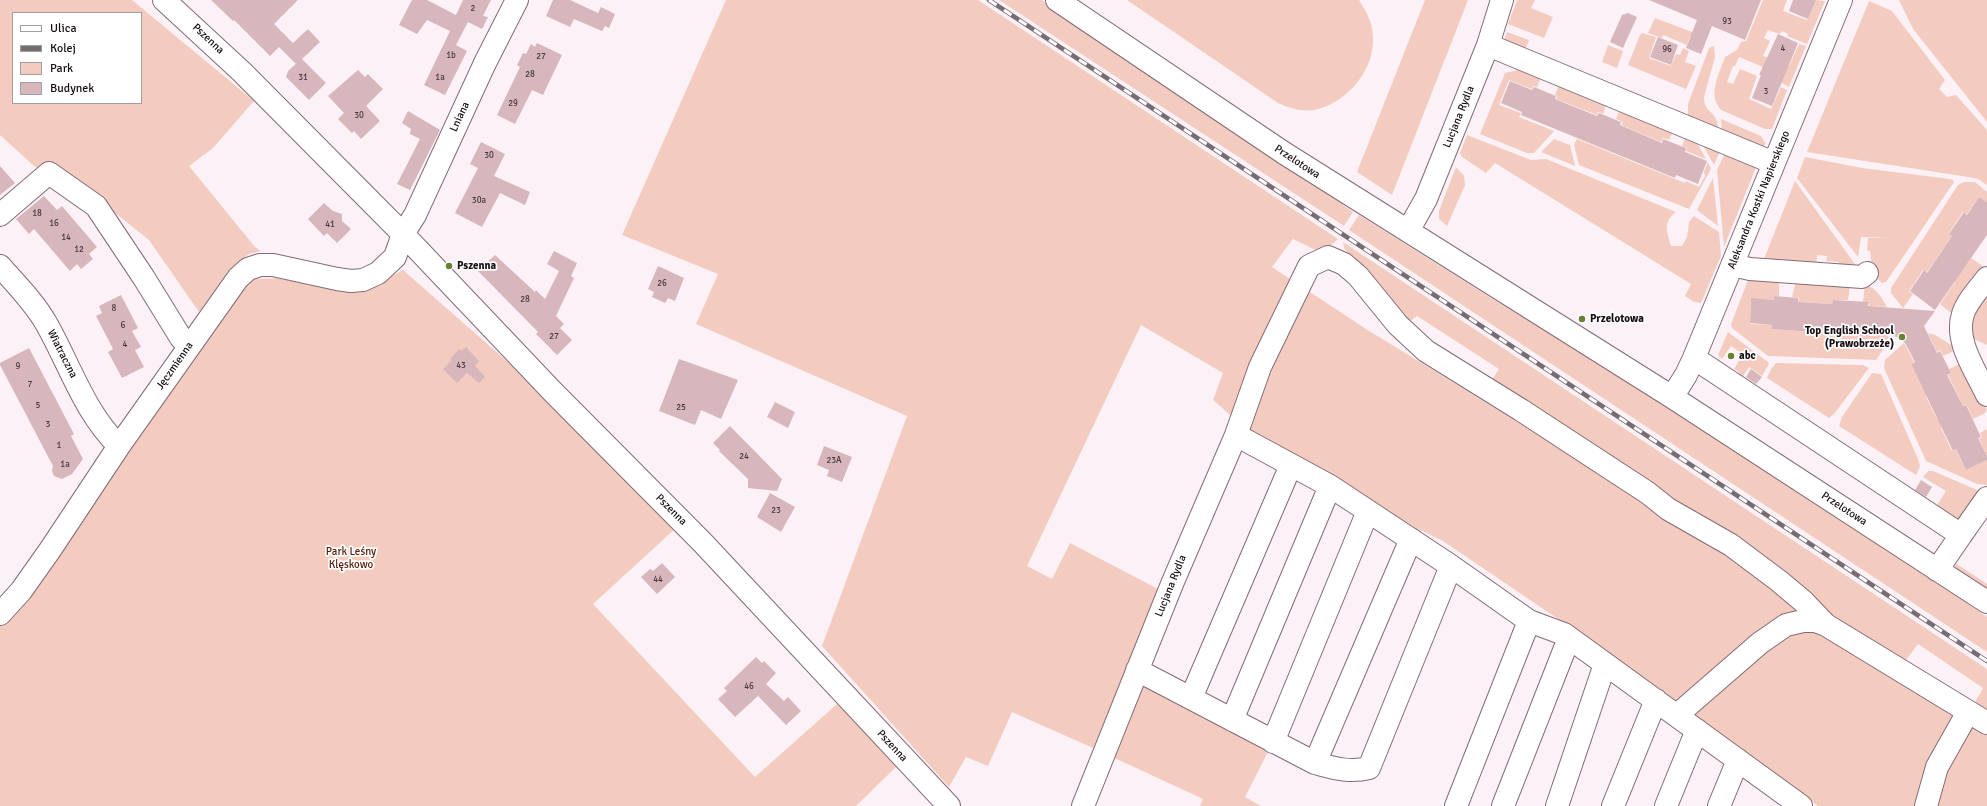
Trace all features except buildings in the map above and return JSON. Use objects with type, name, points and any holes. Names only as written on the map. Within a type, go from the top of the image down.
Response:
[{"type":"street","name":"Lniana","points":[[403,234],[415,215],[485,63],[517,0]]},
{"type":"street","name":"Przelotowa","points":[[1057,0],[1277,149],[1672,397],[1987,602]]},
{"type":"street","name":"Lucjana Rydla","points":[[1408,231],[1426,199],[1488,46],[1502,0]]},
{"type":"street","name":"Aleksandra Kostki Napierskiego","points":[[1672,397],[1686,375],[1694,358],[1841,0]]},
{"type":"street","name":"Pszenna","points":[[174,3],[403,234],[553,392],[703,543],[949,806]]},
{"type":"street","points":[[1488,46],[1774,163]]},
{"type":"street","points":[[0,214],[49,173],[96,206],[144,278],[181,338],[190,345]]},
{"type":"street","name":"Jęczmienna","points":[[0,614],[21,591],[46,556],[119,446],[238,278],[248,269],[260,265],[273,265],[337,279],[351,281],[363,280],[378,273],[395,257],[403,234]]},
{"type":"street","name":"Lucjana Rydla","points":[[1083,806],[1178,570],[1236,435],[1260,367],[1309,266],[1328,257],[1344,264],[1358,276],[1398,325],[1426,351],[1521,410],[1648,493],[1668,509],[1731,545],[1789,589],[1826,625]]},
{"type":"street","points":[[1732,265],[1750,269],[1862,277],[1867,273]]},
{"type":"street","name":"Wiatraczna","points":[[0,266],[46,322],[95,418],[119,446]]},
{"type":"street","points":[[1987,278],[1965,308],[1961,330],[1965,347],[1987,395]]},
{"type":"street","points":[[1694,358],[1961,534]]},
{"type":"street","points":[[1236,435],[1330,486],[1412,539],[1529,621],[1564,634],[1738,760],[1775,798],[1801,806]]},
{"type":"street","points":[[1191,698],[1291,465]]},
{"type":"street","points":[[1232,720],[1330,486]]},
{"type":"street","points":[[1937,570],[1987,498]]},
{"type":"street","points":[[1273,742],[1368,511]]},
{"type":"street","points":[[1316,763],[1412,539]]},
{"type":"street","points":[[1137,670],[1316,763],[1339,770],[1355,772],[1369,768],[1451,566]]},
{"type":"street","points":[[1456,806],[1529,621]]},
{"type":"street","points":[[1677,715],[1760,642],[1786,625],[1809,621],[1826,625],[1987,723]]},
{"type":"street","points":[[1504,806],[1569,638]]},
{"type":"street","points":[[1557,806],[1605,664]]},
{"type":"street","points":[[1613,806],[1656,700]]},
{"type":"street","points":[[1926,806],[1937,767],[1968,712]]},
{"type":"street","points":[[1666,806],[1697,730]]},
{"type":"street","points":[[1719,806],[1738,760]]},
{"type":"green space","points":[[0,0],[132,0],[254,101],[213,148],[189,166],[255,247],[261,251],[249,254],[229,270],[199,312],[149,240],[109,208],[34,166],[0,135]]},
{"type":"green space","points":[[726,0],[978,0],[1338,239],[1322,253],[1293,239],[1272,267],[1366,329],[1736,556],[1987,730],[1987,806],[1818,806],[1598,646],[1443,541],[1330,486],[1244,427],[1213,400],[1223,373],[1141,325],[1027,566],[1052,579],[1070,543],[1160,590],[1093,748],[1012,712],[988,766],[966,757],[949,787],[822,646],[907,416],[696,324],[718,274],[622,235]]},
{"type":"green space","points":[[999,0],[1042,0],[1342,200],[1343,205],[1353,212],[1344,226]]},
{"type":"green space","points":[[1127,0],[1359,0],[1367,13],[1372,27],[1372,49],[1364,73],[1356,84],[1337,101],[1314,110],[1296,109],[1278,103]]},
{"type":"green space","points":[[1425,0],[1468,0],[1392,195],[1357,172]]},
{"type":"green space","points":[[1517,0],[1535,0],[1531,8],[1553,17],[1544,38],[1508,24]]},
{"type":"green space","points":[[1763,0],[1787,0],[1783,11],[1807,20],[1816,0],[1825,1],[1807,44],[1787,36],[1788,34],[1782,31],[1780,34],[1768,30],[1764,38],[1770,41],[1763,56],[1789,66],[1799,44],[1806,46],[1789,87],[1766,74],[1760,76],[1763,67],[1739,57],[1735,66],[1733,66],[1727,82],[1733,84],[1740,69],[1757,76],[1749,99],[1771,109],[1781,87],[1787,90],[1772,129],[1765,129],[1721,110],[1715,98],[1717,77],[1725,57],[1737,50],[1741,42],[1746,41]]},
{"type":"green space","points":[[1899,0],[1987,0],[1987,122],[1913,29]]},
{"type":"green space","points":[[1869,1],[1892,11],[1945,80],[1939,89],[1947,97],[1956,95],[1987,130],[1987,185],[1978,179],[1968,177],[1807,152]]},
{"type":"green space","points":[[1655,18],[1705,37],[1706,42],[1690,36],[1687,45],[1663,35],[1662,38],[1648,33]]},
{"type":"green space","points":[[1507,32],[1529,40],[1524,53],[1503,45]]},
{"type":"green space","points":[[1642,33],[1656,37],[1649,58],[1671,66],[1676,54],[1680,55],[1683,48],[1689,51],[1685,62],[1696,66],[1686,89],[1628,65]]},
{"type":"green space","points":[[1608,45],[1623,51],[1617,68],[1602,62]]},
{"type":"green space","points":[[1714,46],[1715,57],[1704,102],[1705,106],[1717,120],[1718,132],[1688,120],[1688,104],[1709,48]]},
{"type":"green space","points":[[1531,67],[1543,72],[1537,87],[1533,86],[1532,89],[1509,80],[1499,105],[1521,113],[1519,117],[1554,131],[1534,153],[1527,153],[1480,134],[1505,73]]},
{"type":"green space","points":[[1560,82],[1607,101],[1603,114],[1598,112],[1597,115],[1556,99],[1557,96],[1555,95]]},
{"type":"green space","points":[[1621,107],[1674,129],[1669,140],[1663,138],[1661,142],[1621,125],[1623,122],[1616,119]]},
{"type":"green space","points":[[1721,119],[1761,136],[1766,144],[1762,147],[1722,134]]},
{"type":"green space","points":[[1687,134],[1693,136],[1706,159],[1686,151],[1687,148],[1682,146]]},
{"type":"green space","points":[[1467,135],[1531,160],[1546,159],[1676,212],[1667,224],[1667,232],[1671,246],[1682,246],[1687,237],[1689,222],[1694,216],[1719,232],[1721,256],[1701,303],[1694,302],[1685,296],[1691,284],[1495,163],[1486,173],[1462,157],[1460,153]]},
{"type":"green space","points":[[1554,139],[1570,145],[1575,166],[1541,152]]},
{"type":"green space","points":[[1577,139],[1685,183],[1686,181],[1699,187],[1705,176],[1704,172],[1708,162],[1711,169],[1689,209],[1579,165],[1574,145]]},
{"type":"green space","points":[[1700,140],[1721,149],[1714,165]]},
{"type":"green space","points":[[1726,151],[1757,165],[1724,247],[1717,170]]},
{"type":"green space","points":[[1805,157],[1862,168],[1950,179],[1954,182],[1886,282],[1882,283],[1873,275],[1870,251],[1867,250],[1868,238],[1889,238],[1861,237],[1858,257],[1797,178]]},
{"type":"green space","points":[[1456,167],[1464,176],[1465,185],[1447,226],[1439,219],[1439,211]]},
{"type":"green space","points":[[1713,178],[1718,226],[1697,210]]},
{"type":"green space","points":[[1795,181],[1855,264],[1856,271],[1838,269],[1839,262],[1826,261],[1827,256],[1817,255],[1816,269],[1764,265],[1764,259]]},
{"type":"green space","points":[[1964,182],[1975,182],[1987,192],[1987,202],[1979,197],[1967,214],[1963,212],[1949,233],[1952,236],[1927,272],[1923,270],[1909,291],[1913,294],[1903,308],[1891,293],[1891,288],[1958,185]]},
{"type":"green space","points":[[1359,215],[1491,298],[1661,401],[1959,595],[1963,600],[1987,617],[1987,652],[1349,230]]},
{"type":"green space","points":[[1343,242],[1987,669],[1987,712],[1974,704],[1983,688],[1918,644],[1906,660],[1826,613],[1489,384],[1499,369],[1417,316],[1406,324],[1344,248]]},
{"type":"green space","points":[[1971,258],[1983,266],[1984,270],[1956,313],[1951,313],[1940,304],[1955,282],[1952,279],[1965,261],[1968,263]]},
{"type":"green space","name":"Park Leśny Klęskowo","points":[[403,270],[525,377],[677,527],[593,604],[755,777],[837,704],[898,765],[856,806],[0,806],[0,626],[38,586],[141,432],[241,290],[254,279],[289,278],[378,284]]},
{"type":"green space","points":[[1754,276],[1779,281],[1779,296],[1774,296],[1774,300],[1751,299],[1750,324],[1772,325],[1772,329],[1867,336],[1868,332],[1889,334],[1887,344],[1876,360],[1768,356],[1732,328],[1731,324],[1748,280]]},
{"type":"green space","points":[[1796,281],[1850,286],[1848,300],[1833,300],[1832,304],[1798,302],[1799,298],[1792,297]]},
{"type":"green space","points":[[1865,285],[1875,290],[1887,307],[1869,306],[1869,302],[1863,302]]},
{"type":"green space","points":[[1987,288],[1987,345],[1967,336],[1966,327]]},
{"type":"green space","points":[[1728,332],[1768,362],[1769,364],[1762,376],[1749,367],[1742,378],[1738,375],[1739,372],[1734,369],[1743,354],[1731,346],[1722,359],[1718,355]]},
{"type":"green space","points":[[1928,333],[1935,335],[1958,349],[1943,356],[1940,350],[1937,352]]},
{"type":"green space","points":[[1904,343],[1914,362],[1911,364],[1922,387],[1929,395],[1926,397],[1937,419],[1940,418],[1944,426],[1941,428],[1952,451],[1956,450],[1966,470],[1987,460],[1987,485],[1977,484],[1926,461],[1884,368],[1885,360]]},
{"type":"green space","points":[[1776,363],[1863,365],[1869,368],[1834,414],[1829,418],[1767,378],[1771,369]]},
{"type":"green space","points":[[1962,363],[1987,410],[1985,413],[1973,419],[1966,404],[1963,406],[1948,375],[1951,373],[1949,369]]},
{"type":"green space","points":[[1872,373],[1881,374],[1918,459],[1920,466],[1916,475],[1839,426],[1842,417]]},
{"type":"green space","points":[[1987,429],[1987,456],[1979,439],[1982,437],[1980,433]]},
{"type":"green space","points":[[1928,471],[1933,471],[1984,493],[1962,520],[1956,519],[1936,507],[1946,491],[1923,477]]},
{"type":"green space","points":[[1955,563],[1987,584],[1987,591],[1956,569]]},
{"type":"green space","points":[[1143,672],[1273,742],[1245,797],[1261,806],[1200,806],[1203,799],[1108,755]]},
{"type":"railway","points":[[989,0],[1987,661]]},
{"type":"place","name":"Pszenna","points":[[449,266]]},
{"type":"place","name":"Przelotowa","points":[[1582,319]]},
{"type":"place","name":"Top English School (Prawobrzeże)","points":[[1902,337]]},
{"type":"place","name":"abc","points":[[1731,356]]}]
